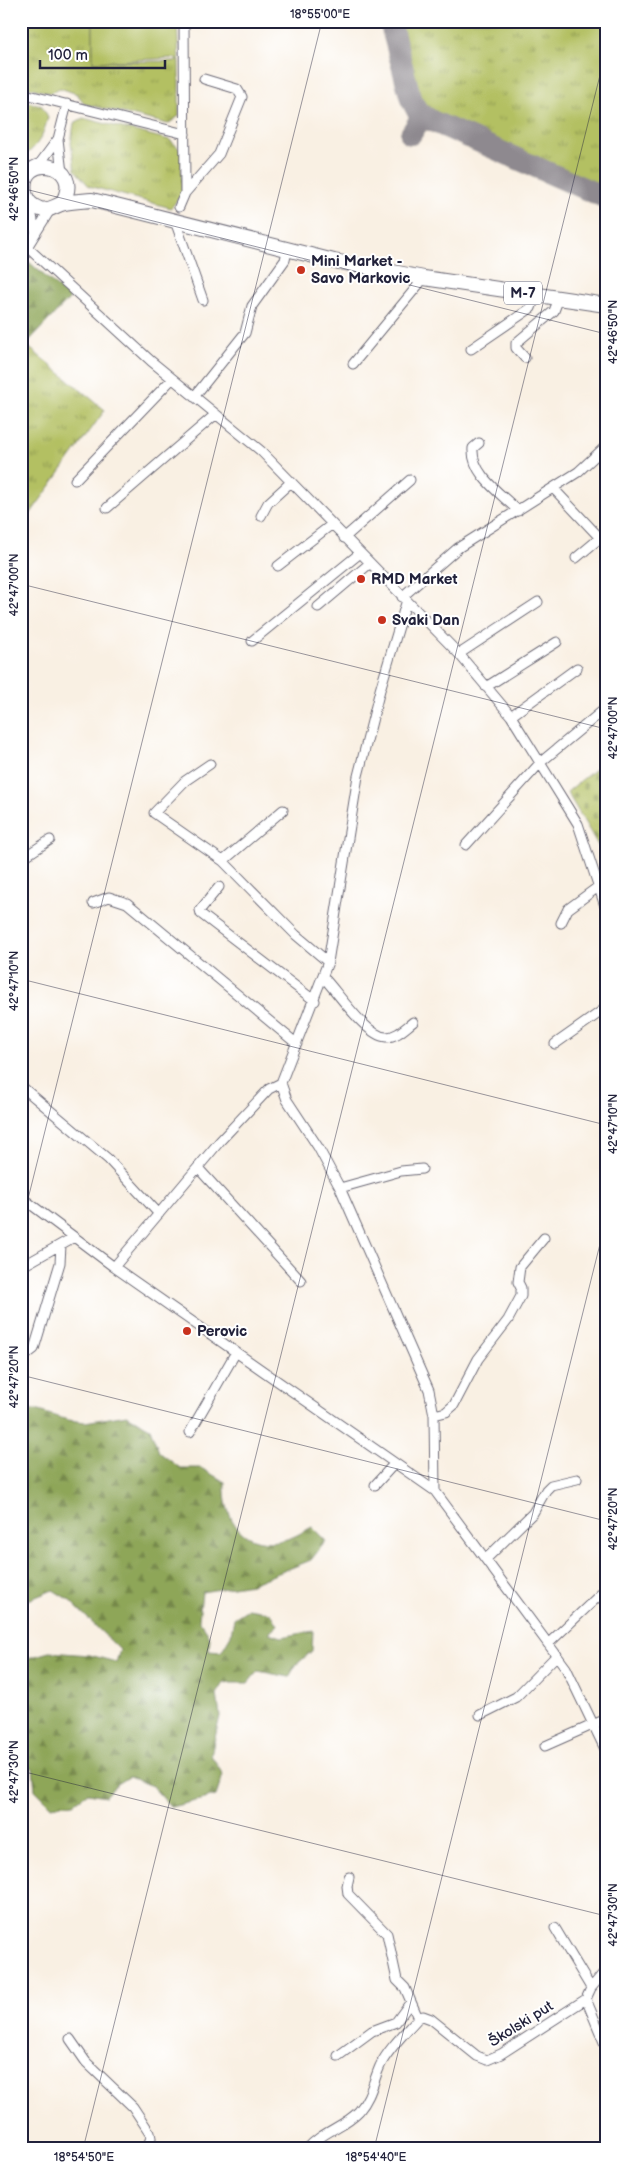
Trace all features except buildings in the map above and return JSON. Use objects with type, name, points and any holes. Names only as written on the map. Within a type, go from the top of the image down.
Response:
[{"type":"main road","name":"M-7","points":[[29,171],[49,165],[92,200]]},
{"type":"main road","points":[[26,195],[25,183],[29,171]]},
{"type":"main road","points":[[56,206],[66,196],[65,178]]},
{"type":"main road","name":"M-7","points":[[26,195],[44,210],[92,200],[287,251],[424,278],[606,305]]},
{"type":"street","points":[[184,21],[185,193]]},
{"type":"street","points":[[179,207],[185,193],[218,154],[242,97],[237,88],[204,79]]},
{"type":"street","points":[[21,93],[185,134]]},
{"type":"street","points":[[65,178],[58,139],[67,104]]},
{"type":"street","points":[[29,171],[58,139]]},
{"type":"street","points":[[26,195],[35,232]]},
{"type":"street","points":[[56,206],[24,244],[172,379],[256,447],[459,654],[510,716],[541,762],[578,824],[606,909]]},
{"type":"street","points":[[174,221],[203,300]]},
{"type":"street","points":[[194,397],[245,333],[252,306],[285,260],[287,251]]},
{"type":"street","points":[[353,364],[424,278]]},
{"type":"street","points":[[471,349],[532,308],[536,295]]},
{"type":"street","points":[[524,358],[515,345],[554,311],[559,298]]},
{"type":"street","points":[[75,480],[172,379]]},
{"type":"street","points":[[107,508],[216,414]]},
{"type":"street","points":[[479,442],[473,448],[472,459],[501,497],[518,511]]},
{"type":"street","points":[[114,1267],[198,1168],[269,1089],[281,1083],[328,962],[358,776],[404,600],[458,548],[554,489],[578,472],[606,446]]},
{"type":"street","points":[[344,538],[410,480]]},
{"type":"street","points":[[261,516],[268,503],[291,482]]},
{"type":"street","points":[[554,489],[603,535],[576,558]]},
{"type":"street","points":[[278,566],[331,525]]},
{"type":"street","points":[[252,641],[359,554]]},
{"type":"street","points":[[318,607],[369,564]]},
{"type":"street","points":[[459,654],[538,602]]},
{"type":"street","points":[[486,687],[557,642]]},
{"type":"street","points":[[510,716],[576,668]]},
{"type":"street","points":[[466,845],[541,762],[606,708]]},
{"type":"street","points":[[210,764],[185,781],[154,813],[223,862],[296,935],[328,962]]},
{"type":"street","points":[[223,862],[283,810]]},
{"type":"street","points":[[21,859],[50,840]]},
{"type":"street","points":[[219,887],[202,904],[200,910],[202,914],[314,1001]]},
{"type":"street","points":[[561,923],[568,909],[598,887]]},
{"type":"street","points":[[93,904],[109,897],[127,903],[297,1044]]},
{"type":"street","points":[[323,978],[341,999],[377,1034],[386,1037],[396,1034],[413,1022]]},
{"type":"street","points":[[555,1044],[606,1008]]},
{"type":"street","points":[[281,1083],[287,1100],[318,1146],[340,1188],[429,1390],[434,1415],[435,1490]]},
{"type":"street","points":[[21,1086],[108,1159],[159,1214]]},
{"type":"street","points":[[198,1168],[301,1281]]},
{"type":"street","points":[[340,1188],[401,1171],[422,1169]]},
{"type":"street","points":[[21,1197],[114,1267],[435,1490],[566,1668],[605,1746]]},
{"type":"street","points":[[21,1267],[74,1237]]},
{"type":"street","points":[[434,1415],[446,1412],[454,1405],[478,1359],[508,1320],[521,1296],[521,1288],[518,1282],[520,1267],[537,1250],[544,1238]]},
{"type":"street","points":[[21,1360],[34,1349],[60,1263],[61,1245]]},
{"type":"street","points":[[190,1432],[236,1352]]},
{"type":"street","points":[[375,1485],[395,1463]]},
{"type":"street","points":[[486,1560],[533,1513],[546,1490],[551,1485],[577,1479]]},
{"type":"street","points":[[548,1644],[606,1589]]},
{"type":"street","points":[[480,1715],[516,1696],[557,1655]]},
{"type":"street","points":[[545,1746],[605,1718]]},
{"type":"street","points":[[307,2149],[317,2138],[347,2121],[358,2111],[371,2093],[380,2065],[418,2018],[405,1988],[397,1980],[387,1934],[348,1894],[349,1877]]},
{"type":"street","points":[[555,1928],[591,1988]]},
{"type":"street","points":[[606,1970],[591,1988],[586,1999],[606,2047]]},
{"type":"street","name":"Školski put","points":[[418,2018],[424,2016],[432,2019],[477,2056],[487,2060],[501,2054],[586,1999]]},
{"type":"street","points":[[338,2056],[372,2031],[396,2022],[410,2003]]},
{"type":"street","points":[[70,2040],[86,2062],[133,2107],[150,2133],[146,2149]]},
{"type":"green space","points":[[21,21],[93,21],[93,62],[179,61],[179,116],[168,124],[85,104],[77,94],[60,88],[50,93],[21,85]]},
{"type":"green space","points":[[93,21],[177,21],[179,61],[175,58],[93,62]]},
{"type":"green space","points":[[399,21],[606,21],[606,189],[431,112],[423,103],[419,94]]},
{"type":"green space","points":[[21,100],[42,106],[48,117],[39,140],[32,150],[21,158]]},
{"type":"green space","points":[[83,118],[170,140],[181,150],[182,194],[171,208],[89,186],[75,170],[71,143],[74,123]]},
{"type":"green space","points":[[21,255],[70,298],[25,345],[21,341]]},
{"type":"green space","points":[[21,341],[105,410],[21,527]]},
{"type":"green space","points":[[606,760],[606,859],[567,792]]},
{"type":"green space","points":[[35,1410],[68,1420],[85,1422],[127,1415],[150,1428],[159,1452],[180,1468],[201,1468],[225,1482],[225,1496],[232,1520],[239,1530],[248,1537],[259,1541],[272,1542],[290,1538],[312,1527],[326,1541],[311,1560],[251,1584],[202,1592],[199,1620],[210,1637],[209,1651],[221,1652],[231,1635],[234,1618],[248,1609],[271,1613],[278,1625],[269,1633],[282,1637],[313,1631],[312,1651],[296,1665],[289,1677],[258,1671],[248,1683],[224,1683],[217,1694],[220,1716],[211,1755],[223,1775],[216,1796],[171,1807],[152,1786],[129,1777],[116,1785],[106,1796],[88,1793],[74,1803],[51,1806],[35,1790],[33,1769],[21,1765],[21,1660],[49,1652],[90,1655],[116,1662],[120,1650],[69,1600],[53,1590],[21,1603],[21,1413]]},
{"type":"taxiway","points":[[390,21],[411,99],[418,112],[432,121],[606,198]]},
{"type":"taxiway","points":[[411,134],[423,115]]},
{"type":"place","name":"Mini Market - Savo Markovic","points":[[301,270]]},
{"type":"place","name":"RMD Market","points":[[361,579]]},
{"type":"place","name":"Svaki Dan","points":[[382,620]]},
{"type":"place","name":"Perovic","points":[[187,1331]]}]
